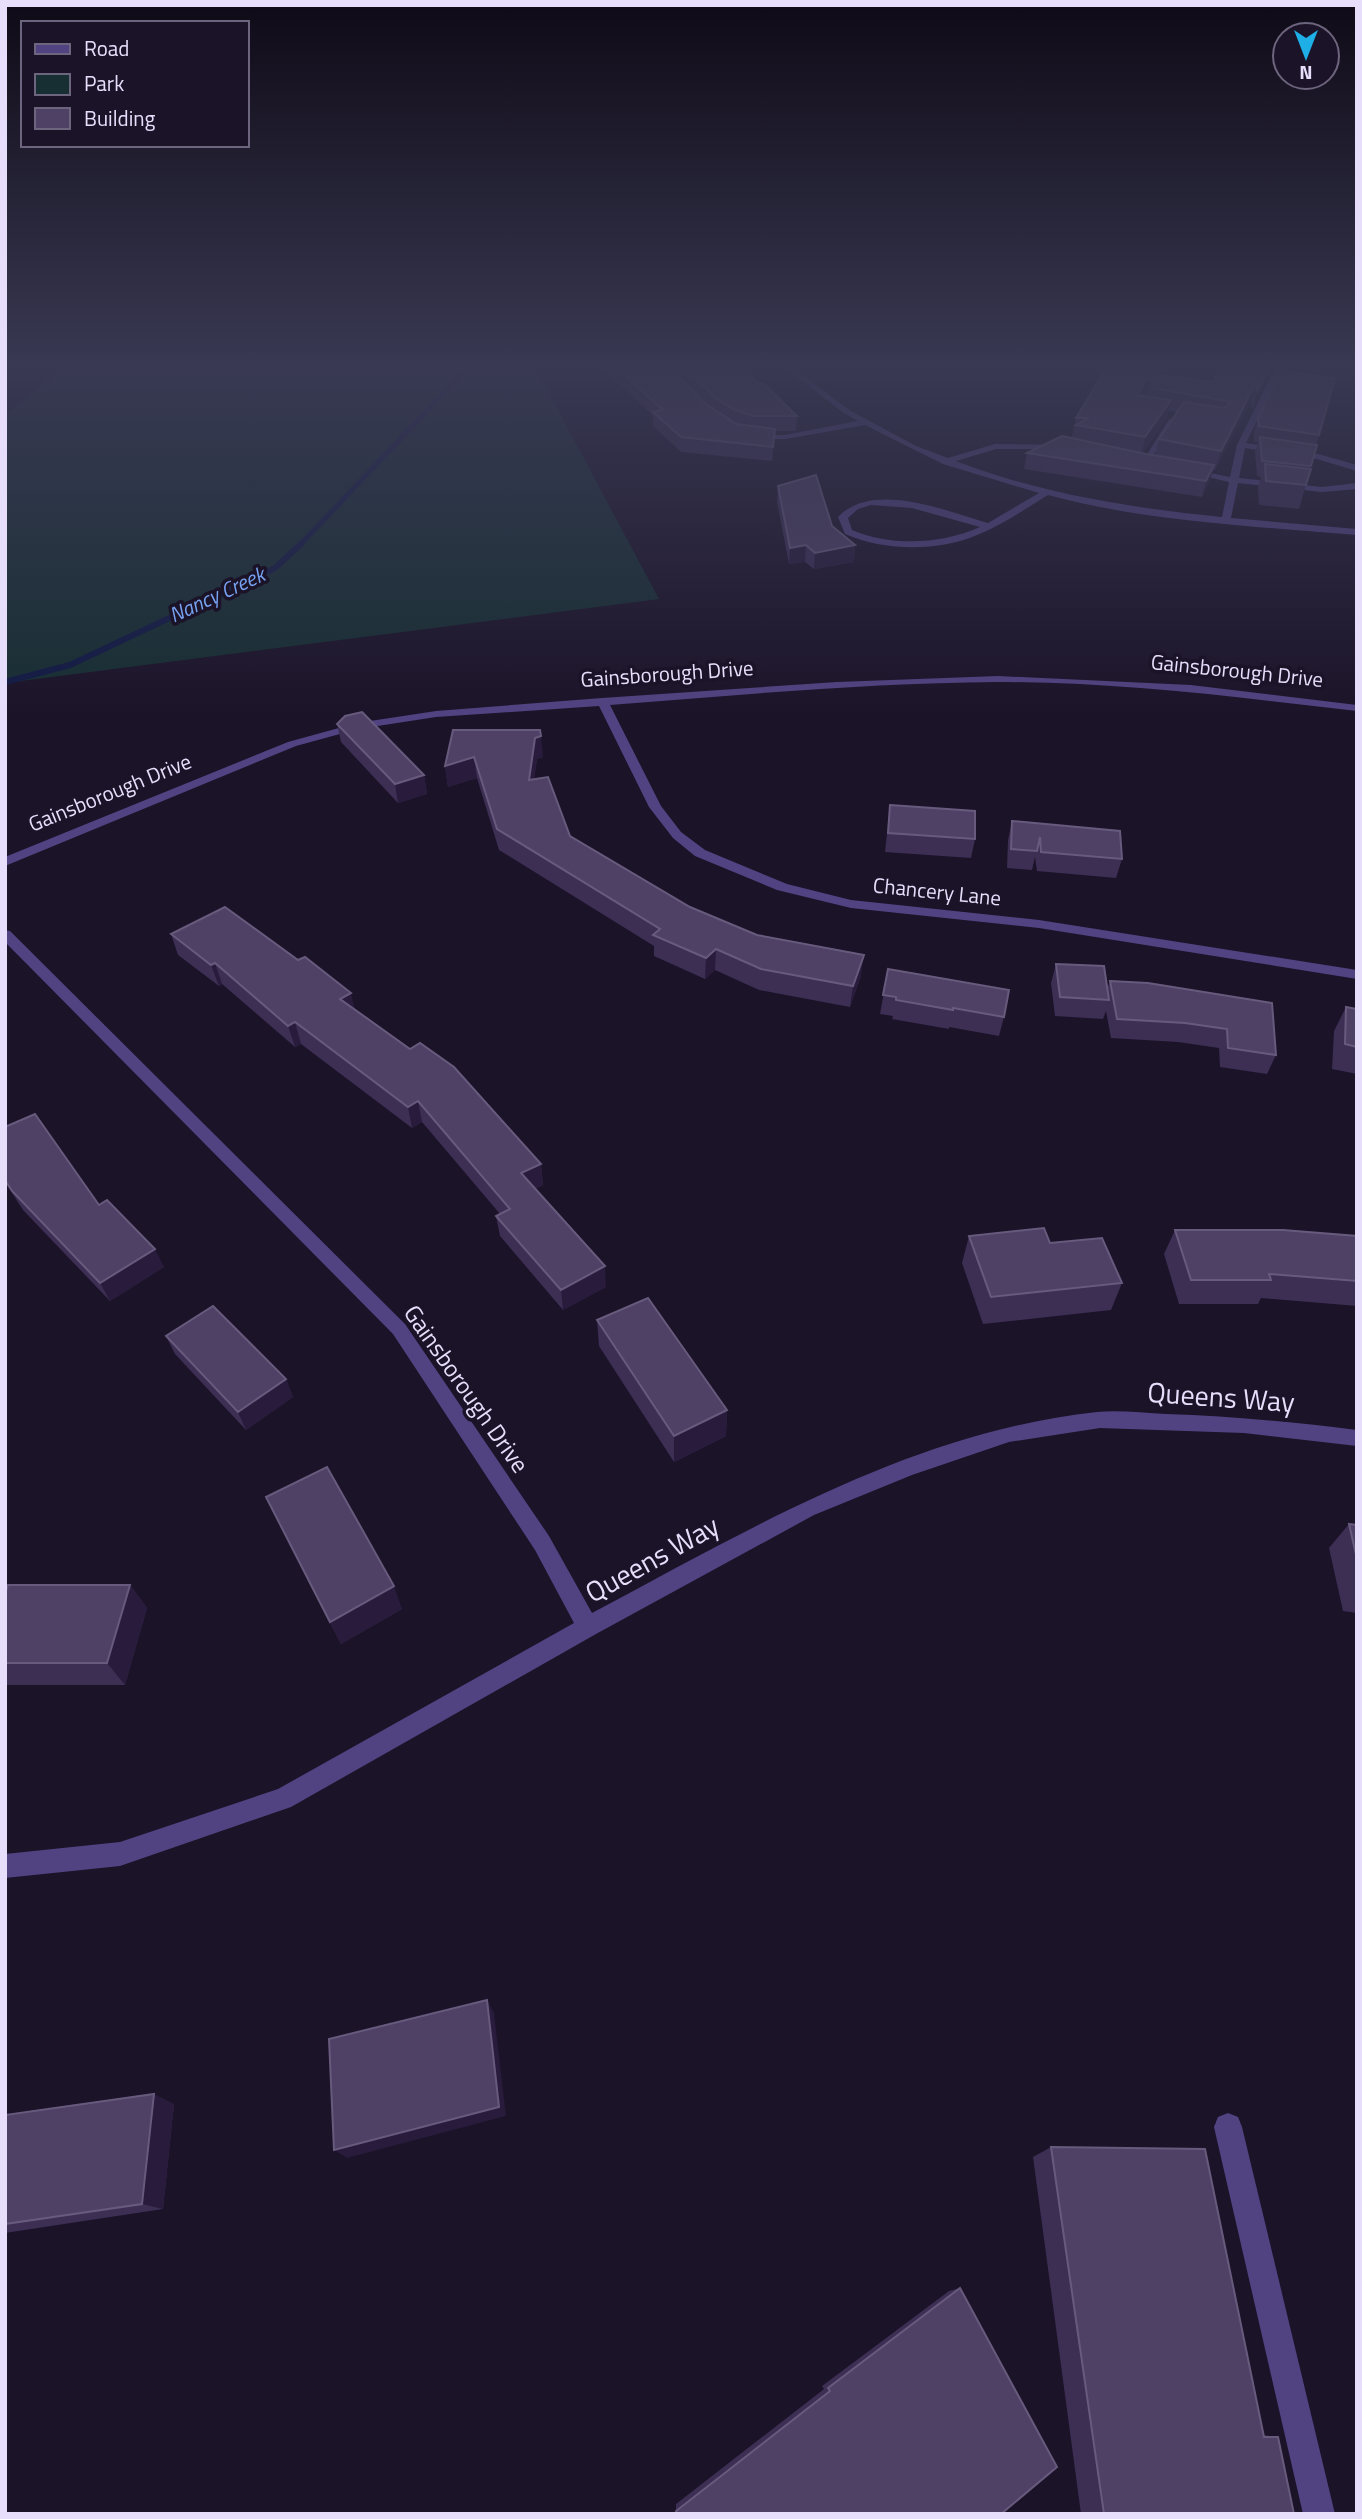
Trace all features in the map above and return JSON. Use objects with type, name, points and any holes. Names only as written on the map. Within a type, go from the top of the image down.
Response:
[{"type":"street","points":[[1012,483],[1045,493],[1128,509],[1357,532]]},
{"type":"street","points":[[1226,520],[1233,483]]},
{"type":"street","points":[[1259,483],[1315,488],[1344,489],[1357,486]]},
{"type":"street","points":[[1315,488],[1325,483]]},
{"type":"street","points":[[987,526],[895,502],[858,506],[846,512],[843,517],[848,532],[883,543],[956,539],[987,526],[1045,493]]},
{"type":"street","name":"Gainsborough Drive","points":[[5,862],[292,744],[357,726],[436,714],[837,685],[998,679],[1191,688],[1357,708]]},
{"type":"street","name":"Chancery Lane","points":[[602,701],[654,807],[677,835],[700,853],[782,887],[852,904],[1038,923],[1357,975]]},
{"type":"street","name":"Gainsborough Drive","points":[[5,934],[399,1329],[542,1543],[588,1628]]},
{"type":"street","name":"Queens Way","points":[[5,1866],[120,1854],[283,1799],[807,1509],[907,1468],[1009,1434],[1100,1420],[1244,1425],[1357,1438]]},
{"type":"street","points":[[1228,2127],[1319,2514]]},
{"type":"green space","points":[[5,483],[597,483],[659,599],[5,683]]},
{"type":"building","points":[[790,483],[818,483],[832,526],[855,545],[815,553],[806,545],[790,548],[778,486]]},
{"type":"building","points":[[1282,483],[1307,483],[1306,485]]},
{"type":"building","points":[[362,712],[424,775],[395,784],[337,724],[345,716]]},
{"type":"building","points":[[453,730],[540,730],[541,736],[535,738],[529,780],[548,777],[570,836],[690,907],[757,935],[864,955],[853,986],[761,969],[716,949],[706,958],[653,935],[660,929],[497,829],[474,757],[445,766]]},
{"type":"building","points":[[890,805],[975,811],[975,839],[888,833]]},
{"type":"building","points":[[1012,821],[1120,831],[1122,859],[1041,852],[1040,837],[1037,851],[1011,849]]},
{"type":"building","points":[[225,907],[298,960],[305,957],[351,993],[340,999],[410,1049],[420,1043],[454,1067],[541,1164],[521,1173],[605,1266],[561,1290],[496,1216],[510,1209],[418,1101],[408,1107],[295,1022],[288,1026],[215,963],[211,965],[171,934]]},
{"type":"building","points":[[1056,964],[1104,966],[1109,1000],[1060,997]]},
{"type":"building","points":[[888,969],[1009,990],[1004,1017],[896,1000],[896,997],[883,995]]},
{"type":"building","points":[[1110,981],[1148,983],[1272,1003],[1276,1055],[1228,1048],[1227,1029],[1185,1023],[1117,1019]]},
{"type":"building","points":[[1346,1007],[1357,1009],[1357,1047],[1345,1044]]},
{"type":"building","points":[[35,1114],[99,1205],[107,1200],[155,1249],[100,1283],[12,1191],[5,1180],[5,1127]]},
{"type":"building","points":[[1044,1228],[1050,1243],[1102,1238],[1122,1283],[991,1297],[969,1236]]},
{"type":"building","points":[[1175,1230],[1283,1230],[1357,1236],[1357,1281],[1269,1274],[1271,1280],[1191,1280]]},
{"type":"building","points":[[648,1298],[727,1410],[674,1436],[597,1320]]},
{"type":"building","points":[[213,1306],[286,1379],[238,1412],[166,1336]]},
{"type":"building","points":[[327,1467],[394,1586],[330,1622],[266,1497]]},
{"type":"building","points":[[1349,1524],[1357,1525],[1357,1559]]},
{"type":"building","points":[[8,1585],[130,1585],[107,1663],[5,1663],[5,1594]]},
{"type":"building","points":[[487,2000],[499,2107],[334,2150],[329,2039]]},
{"type":"building","points":[[154,2094],[142,2204],[5,2224],[5,2115]]},
{"type":"building","points":[[1051,2147],[1205,2149],[1264,2437],[1278,2437],[1294,2514],[1104,2514]]},
{"type":"building","points":[[960,2288],[1057,2467],[1001,2514],[677,2514],[676,2511],[830,2391],[828,2388]]},
{"type":"waterway","name":"Nancy Creek","points":[[300,545],[359,483]]},
{"type":"waterway","name":"Nancy Creek","points":[[5,682],[70,665],[275,568],[300,545]]}]
